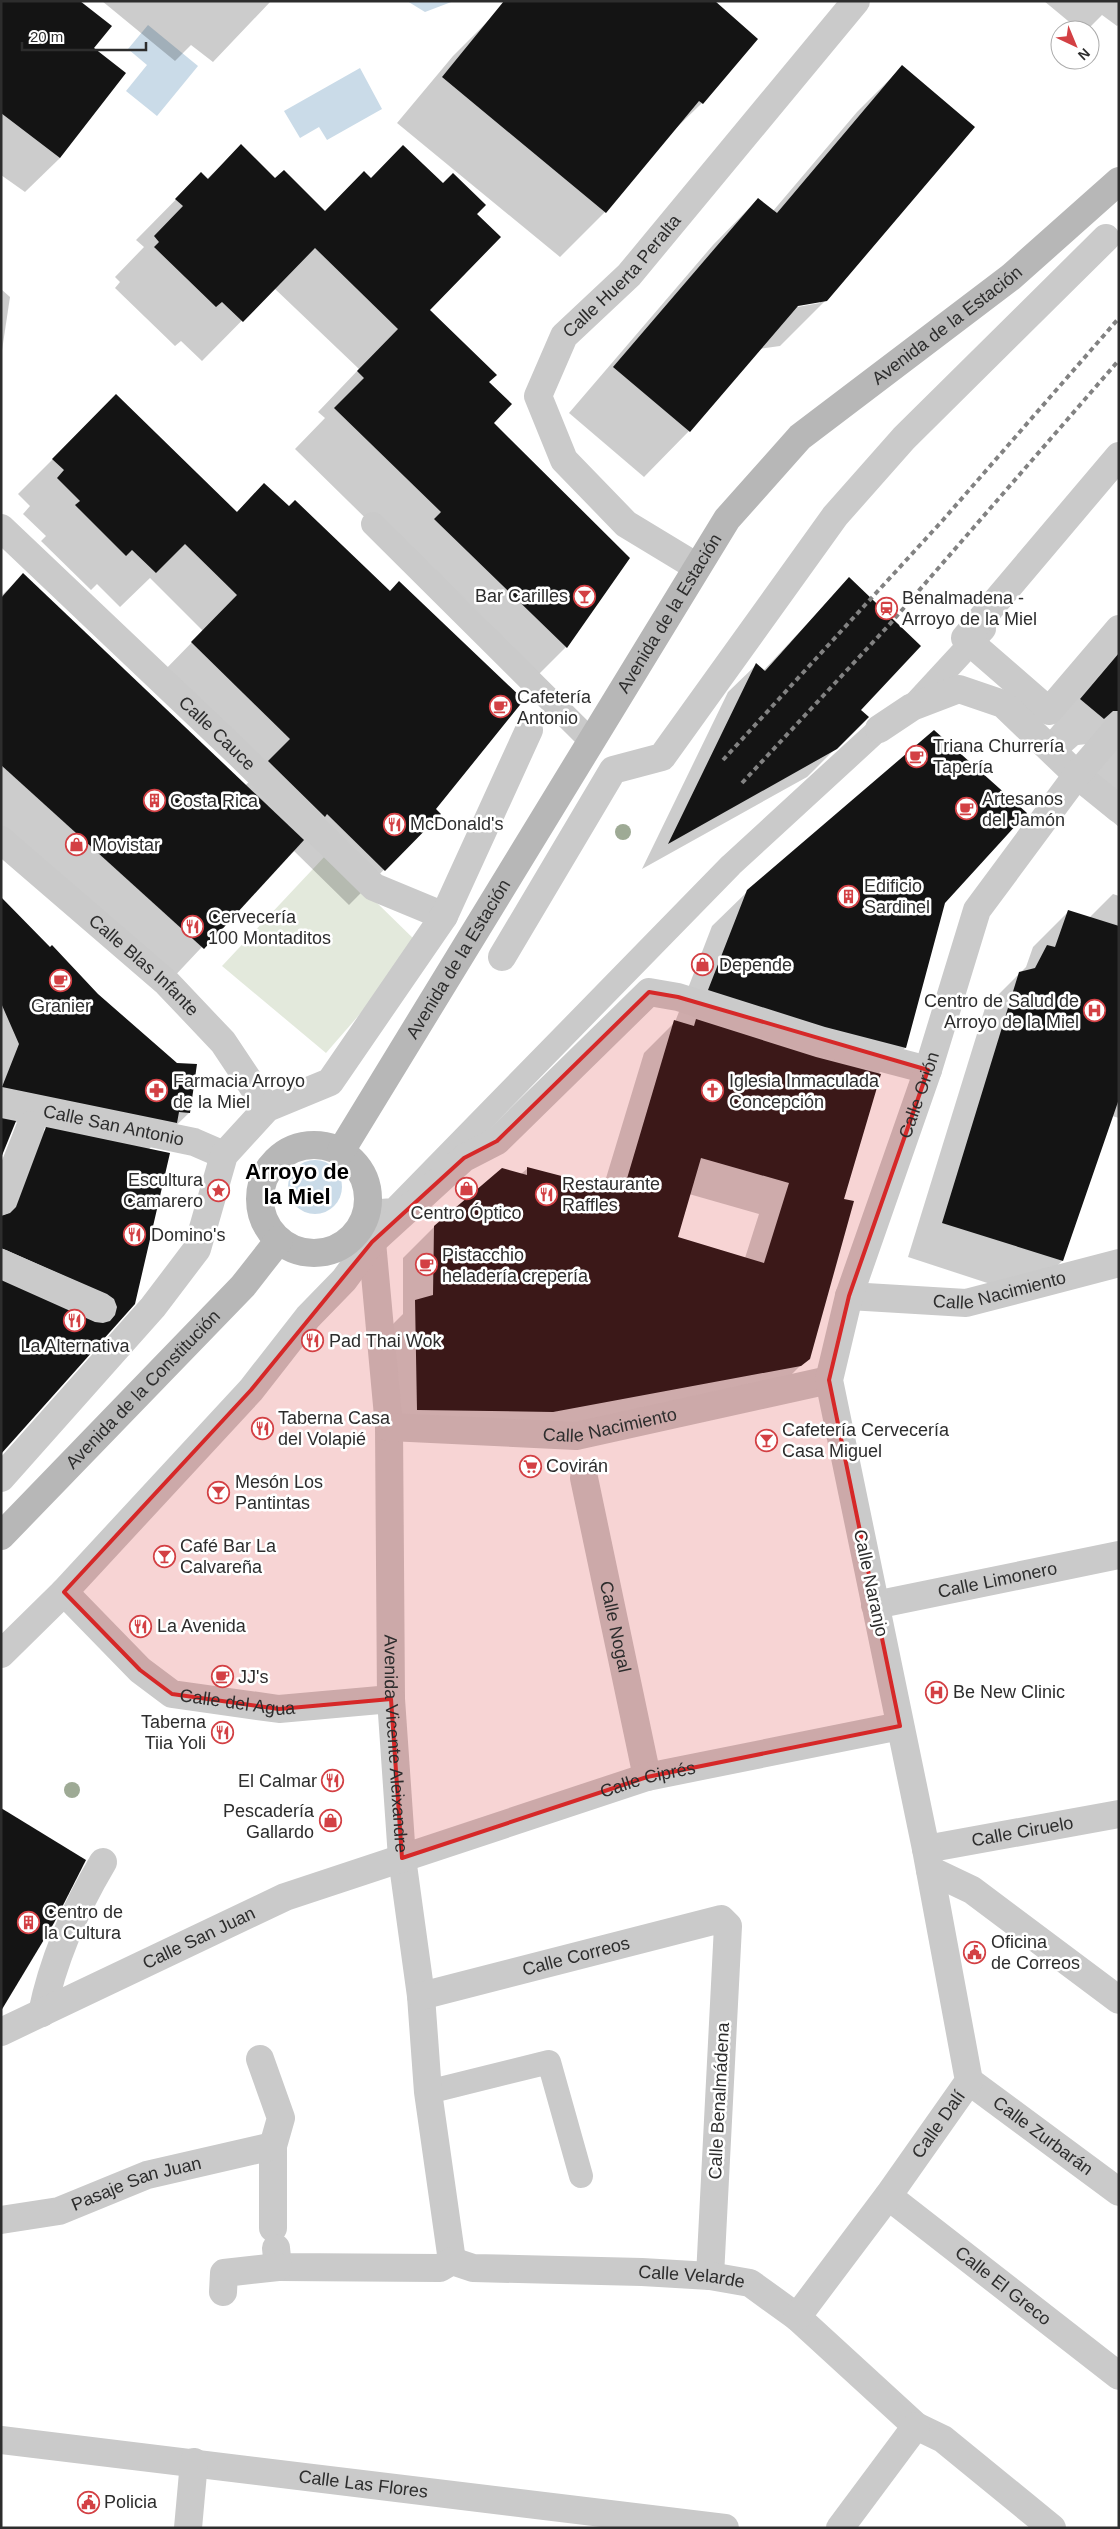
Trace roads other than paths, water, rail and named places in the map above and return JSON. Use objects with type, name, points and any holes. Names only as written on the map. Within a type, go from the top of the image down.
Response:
[{"type":"main road","name":"Avenida de la Estación","points":[[341,1151],[727,519],[800,437],[1011,277],[1119,181]]},
{"type":"main road","points":[[306,1144],[324,1145],[341,1151],[354,1162],[364,1177],[368,1194],[365,1229],[344,1244],[328,1251],[311,1253],[294,1249],[279,1240],[268,1227],[261,1211],[260,1193],[265,1176],[275,1161],[289,1150],[306,1144]]},
{"type":"main road","name":"Avenida de la Constitución","points":[[1,1536],[243,1286],[279,1240]]},
{"type":"street","name":"Calle Huerta Peralta","points":[[697,567],[626,524],[564,460],[538,396],[564,336],[629,275],[856,1]]},
{"type":"street","points":[[502,958],[613,770],[662,757],[835,516],[904,438],[1106,238]]},
{"type":"street","points":[[1119,456],[965,638],[1049,711],[1119,629]]},
{"type":"street","name":"Calle Cauce","points":[[1,528],[240,755],[374,887],[444,916]]},
{"type":"street","points":[[879,729],[912,707],[959,689],[1003,704],[1077,774],[1119,809]]},
{"type":"street","name":"Calle Orión","points":[[850,1296],[928,1070],[977,910],[1077,774],[1119,726]]},
{"type":"street","points":[[1,1478],[153,1307],[197,1249],[224,1155],[267,1108],[330,1082],[444,916],[529,730]]},
{"type":"street","name":"Calle Blas Infante","points":[[1,840],[167,984],[223,1042],[267,1108]]},
{"type":"street","points":[[1,1654],[64,1592],[251,1390],[308,1317],[344,1280],[365,1229],[464,1158],[497,1141],[648,992],[678,997],[821,1042],[928,1070]]},
{"type":"street","name":"Calle San Antonio","points":[[1,1102],[194,1142],[224,1155]]},
{"type":"street","points":[[1,1201],[31,1125]]},
{"type":"street","name":"Avenida Vicente Aleixandre","points":[[365,1229],[388,1427],[391,1699],[402,1858],[421,1996],[428,2092],[452,2261]]},
{"type":"street","points":[[1,1263],[101,1308]]},
{"type":"street","name":"Calle Nacimiento","points":[[850,1296],[966,1303],[1119,1263]]},
{"type":"street","name":"Calle Naranjo","points":[[850,1296],[829,1380],[928,1859]]},
{"type":"street","name":"Calle Nacimiento","points":[[388,1427],[576,1436],[829,1380]]},
{"type":"street","name":"Calle Nogal","points":[[584,1478],[647,1776]]},
{"type":"street","name":"Calle Limonero","points":[[875,1605],[1119,1555]]},
{"type":"street","name":"Calle del Agua","points":[[64,1592],[140,1670],[172,1694],[279,1709],[391,1699]]},
{"type":"street","name":"Calle Ciprés","points":[[402,1858],[647,1776],[900,1726]]},
{"type":"street","name":"Calle Ciruelo","points":[[928,1859],[1119,1814]]},
{"type":"street","name":"Calle San Juan","points":[[1,2032],[285,1897],[402,1858]]},
{"type":"street","points":[[928,1859],[1119,2000]]},
{"type":"street","name":"Calle Dalí","points":[[797,2317],[888,2196],[969,2081],[928,1859]]},
{"type":"street","points":[[42,2013],[49,1978],[87,1889],[103,1862]]},
{"type":"street","name":"Calle Correos","points":[[421,1996],[721,1919],[728,1926]]},
{"type":"street","name":"Calle Benalmádena","points":[[710,2276],[728,1926]]},
{"type":"street","points":[[260,2059],[281,2118],[273,2146],[276,2247]]},
{"type":"street","name":"Calle Zurbarán","points":[[969,2081],[1119,2192]]},
{"type":"street","name":"Pasaje San Juan","points":[[1,2220],[58,2211],[147,2175],[273,2146]]},
{"type":"street","name":"Calle El Greco","points":[[888,2196],[1119,2376]]},
{"type":"street","points":[[223,2292],[224,2273],[276,2247],[440,2268],[452,2261]]},
{"type":"street","name":"Calle Velarde","points":[[452,2261],[473,2268],[642,2272],[710,2276],[750,2283],[797,2317],[916,2426],[943,2439],[1052,2528]]},
{"type":"street","points":[[840,2528],[916,2426]]},
{"type":"street","name":"Calle Las Flores","points":[[1,2440],[725,2528]]},
{"type":"street","points":[[188,2528],[194,2462]]},
{"type":"lane","points":[[373,524],[591,741]]},
{"type":"lane","points":[[912,707],[1065,539]]},
{"type":"lane","points":[[365,1229],[394,1210],[731,865],[879,729]]},
{"type":"lane","points":[[428,2092],[548,2062],[581,2176]]},
{"type":"water","points":[[407,1],[454,1],[425,12]]},
{"type":"water","points":[[148,25],[198,66],[157,116],[126,91],[147,65],[128,49]]},
{"type":"water","points":[[360,68],[382,109],[327,140],[319,127],[300,138],[284,111]]},
{"type":"water","points":[[310,1160],[320,1160],[330,1164],[338,1172],[342,1187],[338,1202],[330,1210],[320,1214],[310,1214],[300,1210],[292,1202],[288,1192],[288,1182],[292,1172],[300,1164]]},
{"type":"railway","points":[[723,760],[943,520],[1119,318]]},
{"type":"railway","points":[[742,783],[889,625],[1119,360]]},
{"type":"place","name":"Bar Carilles","points":[[584,596]]},
{"type":"place","name":"Benalmadena - Arroyo de la Miel","points":[[886,608]]},
{"type":"place","name":"Cafetería Antonio","points":[[501,707]]},
{"type":"place","name":"Triana Churrería Tapería","points":[[917,756]]},
{"type":"place","name":"Costa Rica","points":[[154,801]]},
{"type":"place","name":"Artesanos del Jamón","points":[[966,809]]},
{"type":"place","name":"McDonald's","points":[[394,824]]},
{"type":"place","name":"Movistar","points":[[76,845]]},
{"type":"place","name":"Edificio Sardinel","points":[[848,896]]},
{"type":"place","name":"Cervecería 100 Montaditos","points":[[192,927]]},
{"type":"place","name":"Depende","points":[[703,965]]},
{"type":"place","name":"Granier","points":[[61,981]]},
{"type":"place","name":"Centro de Salud de Arroyo de la Miel","points":[[1095,1011]]},
{"type":"place","name":"Farmacia Arroyo de la Miel","points":[[157,1091]]},
{"type":"place","name":"Iglesia Inmaculada Concepción","points":[[713,1091]]},
{"type":"place","name":"Centro Óptico","points":[[466,1188]]},
{"type":"place","name":"Escultura Camarero","points":[[219,1190]]},
{"type":"place","name":"Restaurante Raffles","points":[[546,1194]]},
{"type":"place","name":"Domino's","points":[[135,1235]]},
{"type":"place","name":"Pistacchio heladería crepería","points":[[426,1265]]},
{"type":"place","name":"La Alternativa","points":[[75,1321]]},
{"type":"place","name":"Pad Thai Wok","points":[[313,1341]]},
{"type":"place","name":"Taberna Casa del Volapié","points":[[262,1428]]},
{"type":"place","name":"Cafetería Cervecería Casa Miguel","points":[[766,1440]]},
{"type":"place","name":"Covirán","points":[[530,1466]]},
{"type":"place","name":"Mesón Los Pantintas","points":[[219,1492]]},
{"type":"place","name":"Café Bar La Calvareña","points":[[164,1556]]},
{"type":"place","name":"La Avenida","points":[[141,1626]]},
{"type":"place","name":"JJ's","points":[[222,1677]]},
{"type":"place","name":"Be New Clinic","points":[[937,1692]]},
{"type":"place","name":"Taberna Tiia Yoli","points":[[222,1732]]},
{"type":"place","name":"El Calmar","points":[[333,1781]]},
{"type":"place","name":"Pescadería Gallardo","points":[[330,1821]]},
{"type":"place","name":"Centro de la Cultura","points":[[28,1922]]},
{"type":"place","name":"Oficina de Correos","points":[[975,1952]]},
{"type":"place","name":"Policia","points":[[88,2502]]},
{"type":"district","name":"Arroyo de la Miel","points":[[297,1184]]}]
